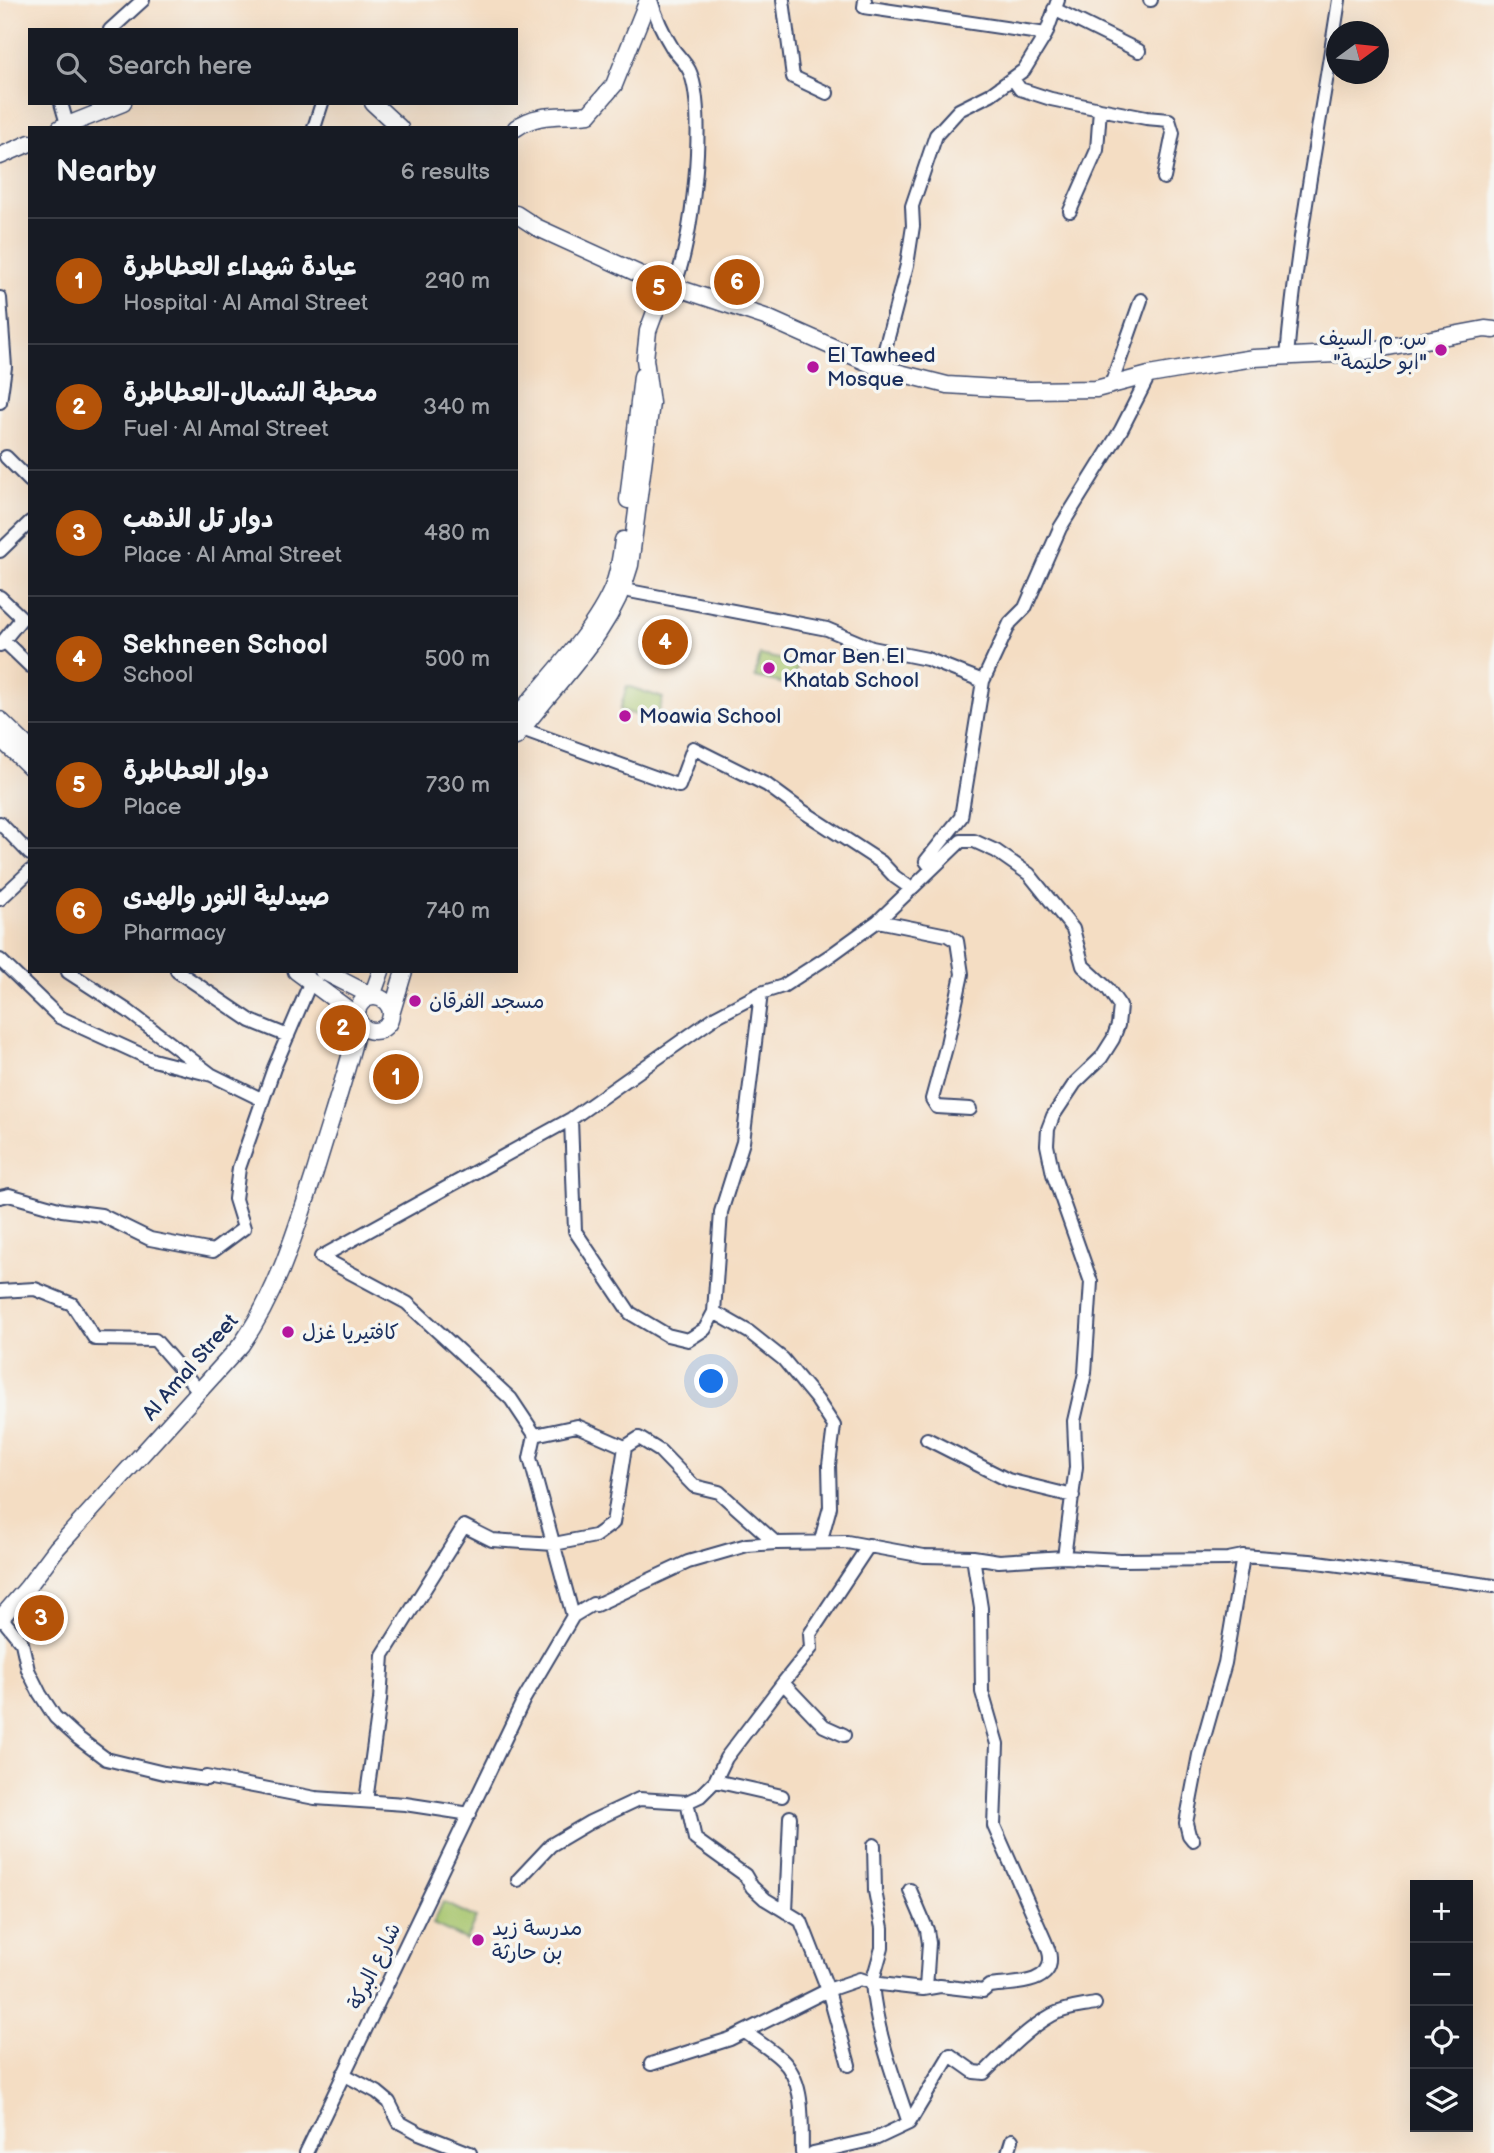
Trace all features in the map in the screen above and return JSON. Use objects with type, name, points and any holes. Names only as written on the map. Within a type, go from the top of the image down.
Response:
[{"type":"main road","points":[[518,126],[539,117],[589,114],[614,85],[649,0]]},
{"type":"main road","points":[[63,126],[118,105]]},
{"type":"main road","points":[[375,105],[398,126]]},
{"type":"main road","points":[[0,156],[28,144]]},
{"type":"main road","points":[[518,215],[536,227],[648,278],[765,317],[880,368],[947,385],[1030,390],[1096,389],[1149,375],[1254,358],[1356,353],[1485,329],[1494,330]]},
{"type":"main road","points":[[518,728],[590,625],[612,588],[623,543],[648,331],[658,304],[673,286]]},
{"type":"main road","points":[[518,728],[600,632],[624,590],[630,565],[651,403],[645,367]]},
{"type":"main road","points":[[0,720],[28,747]]},
{"type":"main road","points":[[0,738],[28,765]]},
{"type":"main road","points":[[358,1019],[359,1006],[372,996],[380,973]]},
{"type":"main road","points":[[317,976],[368,1030],[380,1030],[389,1023],[403,973]]},
{"type":"main road","points":[[317,976],[387,1001],[392,1011]]},
{"type":"main road","name":"Al Amal Street","points":[[1,1617],[57,1548],[242,1345],[260,1318],[291,1248],[342,1087],[358,1019]]},
{"type":"street","points":[[112,28],[143,0]]},
{"type":"street","points":[[649,0],[662,32],[689,71],[697,118],[698,154],[684,254],[680,274],[673,286]]},
{"type":"street","points":[[783,0],[793,77],[827,93]]},
{"type":"street","points":[[865,0],[864,7],[1046,34]]},
{"type":"street","points":[[1287,357],[1293,287],[1339,0]]},
{"type":"street","points":[[880,368],[907,265],[913,226],[912,206],[936,135],[959,110],[992,94],[1024,70],[1046,34],[1056,4],[1139,51]]},
{"type":"street","points":[[1013,79],[1020,89],[1051,99],[1169,120],[1172,133],[1164,178]]},
{"type":"street","points":[[61,105],[63,126]]},
{"type":"street","points":[[315,126],[321,105]]},
{"type":"street","points":[[1070,211],[1097,150],[1100,108]]},
{"type":"street","points":[[0,298],[5,367],[0,402]]},
{"type":"street","points":[[1111,385],[1141,300]]},
{"type":"street","points":[[932,869],[926,861],[961,817],[983,681],[1010,623],[1025,608],[1060,528],[1115,439],[1149,375]]},
{"type":"street","points":[[2,456],[28,479]]},
{"type":"street","points":[[0,551],[28,524]]},
{"type":"street","points":[[624,590],[827,629],[872,648],[927,659],[983,681]]},
{"type":"street","points":[[0,597],[26,614],[2,644],[28,664]]},
{"type":"street","points":[[518,728],[679,786],[693,748],[767,785],[881,862],[895,877],[912,889]]},
{"type":"street","points":[[0,822],[28,852]]},
{"type":"street","points":[[1064,1557],[1076,1467],[1074,1421],[1085,1373],[1091,1282],[1053,1174],[1047,1145],[1048,1129],[1053,1116],[1075,1083],[1101,1058],[1113,1039],[1120,1006],[1108,989],[1083,966],[1073,929],[1029,874],[1013,861],[974,841],[961,841],[878,921],[789,982],[717,1016],[571,1119],[321,1257],[407,1303],[511,1399],[535,1435],[530,1458],[573,1616],[593,1604],[596,1605],[688,1562],[747,1545],[776,1543],[847,1542],[924,1556],[973,1556],[999,1561],[1064,1557],[1120,1560],[1228,1559],[1243,1556],[1310,1561],[1494,1586]]},
{"type":"street","points":[[0,899],[28,873]]},
{"type":"street","points":[[878,921],[947,934],[957,941],[962,974],[932,1100],[937,1107],[970,1109]]},
{"type":"street","points":[[0,960],[59,1017],[153,1060],[212,1075]]},
{"type":"street","points":[[70,973],[128,1011],[212,1075],[263,1100]]},
{"type":"street","points":[[180,973],[251,1021],[288,1036]]},
{"type":"street","points":[[0,1197],[9,1195],[62,1210],[101,1215],[150,1238],[212,1251],[244,1228],[235,1199],[239,1168],[288,1036],[317,976]]},
{"type":"street","points":[[571,1119],[575,1231],[630,1312],[667,1335],[688,1340],[705,1329],[714,1312],[721,1212],[743,1142],[761,993]]},
{"type":"street","points":[[0,1291],[35,1289],[72,1304],[95,1339],[155,1340],[200,1392]]},
{"type":"street","points":[[714,1312],[749,1332],[783,1359],[817,1400],[834,1426],[829,1465],[830,1507],[822,1536],[823,1542]]},
{"type":"street","points":[[535,1435],[577,1426],[625,1447]]},
{"type":"street","points":[[366,1801],[380,1700],[383,1655],[464,1525],[492,1540],[554,1544],[595,1536],[614,1523],[625,1447],[639,1438],[660,1451],[694,1486],[719,1492],[776,1543]]},
{"type":"street","points":[[927,1439],[1008,1480],[1073,1496]]},
{"type":"street","points":[[518,1880],[551,1845],[590,1822],[639,1799],[687,1802],[700,1796],[715,1781],[726,1758],[811,1648],[810,1634],[869,1545]]},
{"type":"street","points":[[651,2064],[693,2052],[745,2032],[828,1990],[860,1979],[923,1989],[960,1986],[982,1991],[989,1986],[1039,1978],[1047,1971],[1050,1958],[1045,1941],[994,1826],[997,1744],[982,1692],[981,1608],[973,1556]]},
{"type":"street","points":[[1193,1840],[1186,1823],[1199,1755],[1225,1663],[1243,1556]]},
{"type":"street","name":"شارع البركة","points":[[306,2153],[524,1699],[573,1616]]},
{"type":"street","points":[[1,1617],[22,1643],[33,1682],[55,1717],[106,1759],[164,1773],[206,1777],[315,1798],[405,1804],[470,1814]]},
{"type":"street","points":[[783,1684],[824,1726],[844,1735]]},
{"type":"street","points":[[715,1781],[782,1796]]},
{"type":"street","points":[[687,1802],[695,1839],[745,1875],[751,1887],[801,1922],[828,1990],[849,2065]]},
{"type":"street","points":[[786,1912],[790,1817]]},
{"type":"street","points":[[874,1846],[874,1891],[882,1928],[882,1948],[872,1983],[874,2001],[888,2060],[909,2123]]},
{"type":"street","points":[[910,1890],[928,1930],[926,1987]]},
{"type":"street","points":[[813,2153],[874,2139],[909,2123],[950,2055],[974,2072],[984,2073],[1051,2016],[1064,2010],[1095,2004]]},
{"type":"street","points":[[745,2032],[782,2060],[793,2076],[800,2095],[802,2153]]},
{"type":"street","points":[[343,2074],[377,2092],[389,2102],[398,2122],[470,2153]]},
{"type":"green space","points":[[760,655],[798,663],[793,686],[755,677]]},
{"type":"green space","points":[[627,686],[663,698],[656,721],[620,710]]},
{"type":"green space","points":[[443,1902],[476,1918],[466,1940],[433,1924]]},
{"type":"place","name":"صيدلية النور والهدى","points":[[737,282]]},
{"type":"place","name":"دوار العطاطرة","points":[[659,288]]},
{"type":"place","name":"س. م السيف \"ابو حليمة\"","points":[[1441,350]]},
{"type":"place","name":"El Tawheed Mosque","points":[[813,367]]},
{"type":"place","name":"Sekhneen School","points":[[665,642]]},
{"type":"place","name":"Omar Ben El Khatab School","points":[[769,668]]},
{"type":"place","name":"Moawia School","points":[[625,716]]},
{"type":"place","name":"مسجد الفرقان","points":[[415,1001]]},
{"type":"place","name":"محطة الشمال-العطاطرة","points":[[343,1028]]},
{"type":"place","name":"عيادة شهداء العطاطرة","points":[[396,1077]]},
{"type":"place","name":"كافتيريا غزل","points":[[288,1332]]},
{"type":"place","name":"دوار تل الذهب","points":[[41,1618]]},
{"type":"place","name":"مدرسة زيد بن حارثة","points":[[478,1940]]}]
